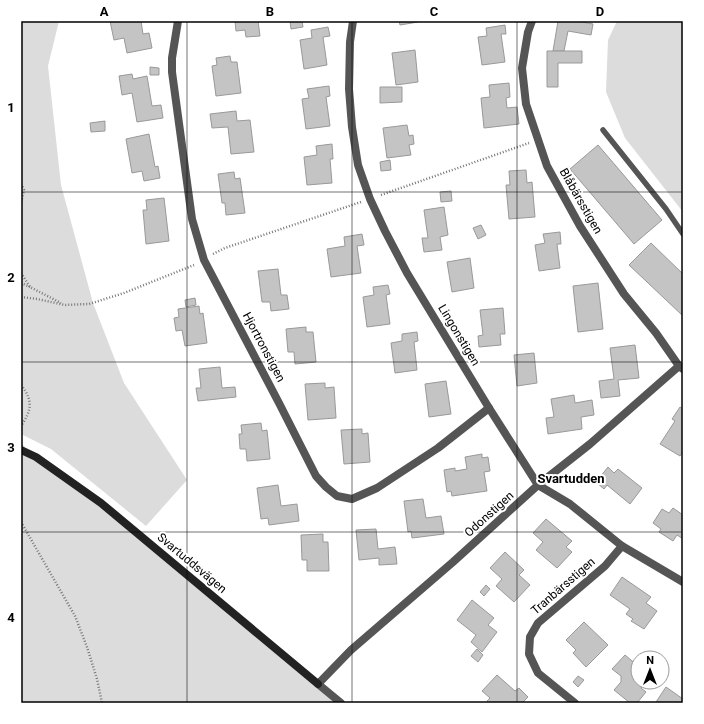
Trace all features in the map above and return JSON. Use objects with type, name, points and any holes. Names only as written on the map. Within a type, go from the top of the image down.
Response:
[{"type":"street","name":"Hjortronstigen","points":[[178,21],[172,58],[172,72],[192,220],[204,260],[316,476],[337,496],[352,499],[377,488],[438,448],[489,408]]},
{"type":"street","name":"Lingonstigen","points":[[353,21],[350,42],[349,90],[352,127],[358,165],[370,199],[407,273],[489,408],[538,485],[570,504],[622,546],[683,582]]},
{"type":"street","name":"Blåbärsstigen","points":[[532,21],[528,32],[522,68],[526,104],[547,166],[580,226],[624,294],[656,333],[681,368]]},
{"type":"street","name":"Odonstigen","points":[[318,684],[351,650],[453,562],[538,485],[681,368]]},
{"type":"street","name":"Svartuddsvägen","points":[[21,450],[36,457],[101,503],[341,703]]},
{"type":"street","name":"Tranbärsstigen","points":[[575,703],[538,673],[530,654],[530,637],[538,623],[605,566],[622,546]]},
{"type":"lane","points":[[603,130],[666,209],[683,234]]},
{"type":"path","points":[[21,184],[24,190],[21,203]]},
{"type":"path","points":[[21,297],[65,305],[81,305],[98,302],[204,260]]},
{"type":"path","points":[[21,273],[30,287]]},
{"type":"path","points":[[21,283],[65,305]]},
{"type":"path","points":[[21,385],[30,399],[29,414],[21,426]]},
{"type":"path","points":[[21,522],[75,616],[97,679],[102,703]]},
{"type":"shaded area","points":[[21,21],[59,21],[48,66],[61,185],[93,303],[124,383],[187,480],[146,526],[51,449],[21,434]]},
{"type":"shaded area","points":[[617,21],[683,21],[683,212],[625,138],[606,92],[608,40]]},
{"type":"shaded area","points":[[21,443],[46,467],[103,505],[341,703],[21,703]]},
{"type":"building","points":[[110,21],[141,21],[143,34],[149,33],[152,48],[127,53],[124,38],[114,40]]},
{"type":"building","points":[[235,21],[258,21],[260,36],[246,37],[245,30],[236,31]]},
{"type":"building","points":[[290,21],[302,21],[303,27],[291,29]]},
{"type":"building","points":[[399,21],[418,21],[418,22],[400,25]]},
{"type":"building","points":[[558,21],[576,21],[593,24],[591,35],[568,31],[564,51],[553,51]]},
{"type":"building","points":[[505,25],[506,34],[501,34],[505,62],[482,65],[478,37],[487,36],[486,28]]},
{"type":"building","points":[[328,27],[330,36],[323,37],[327,65],[304,69],[300,40],[312,38],[311,30]]},
{"type":"building","points":[[415,50],[418,82],[396,85],[392,53]]},
{"type":"building","points":[[547,51],[582,51],[582,63],[558,63],[558,87],[547,87]]},
{"type":"building","points":[[230,56],[231,62],[237,62],[241,93],[216,96],[212,66],[217,65],[216,58]]},
{"type":"building","points":[[150,67],[159,68],[159,75],[150,75]]},
{"type":"building","points":[[132,74],[133,79],[147,76],[152,106],[161,105],[163,118],[137,122],[132,93],[122,95],[119,76]]},
{"type":"building","points":[[509,83],[510,97],[506,98],[507,108],[517,107],[519,124],[484,128],[481,98],[490,97],[489,85]]},
{"type":"building","points":[[329,86],[330,96],[326,97],[330,126],[306,129],[302,99],[309,98],[307,89]]},
{"type":"building","points":[[380,87],[402,87],[402,102],[380,103]]},
{"type":"building","points":[[236,111],[237,121],[250,120],[254,152],[231,154],[228,127],[212,128],[210,114]]},
{"type":"building","points":[[105,121],[105,131],[91,132],[90,123]]},
{"type":"building","points":[[407,125],[409,136],[413,135],[414,144],[409,145],[411,155],[387,158],[383,128]]},
{"type":"building","points":[[149,134],[155,167],[158,166],[160,178],[144,181],[142,171],[132,173],[126,139]]},
{"type":"building","points":[[332,144],[333,159],[330,159],[332,183],[307,185],[304,157],[317,155],[316,146]]},
{"type":"building","points":[[598,145],[662,220],[634,244],[570,169]]},
{"type":"building","points":[[390,160],[391,170],[381,171],[380,162]]},
{"type":"building","points":[[526,170],[527,183],[532,182],[535,217],[509,219],[506,185],[510,185],[509,171]]},
{"type":"building","points":[[234,172],[235,179],[240,178],[245,213],[226,215],[225,203],[222,203],[218,174]]},
{"type":"building","points":[[451,191],[452,201],[441,202],[440,192]]},
{"type":"building","points":[[164,198],[169,241],[146,244],[143,210],[147,210],[146,200]]},
{"type":"building","points":[[444,207],[448,235],[440,237],[442,250],[424,252],[422,238],[428,238],[424,210]]},
{"type":"building","points":[[481,225],[486,235],[478,239],[473,228]]},
{"type":"building","points":[[560,232],[561,244],[557,244],[560,268],[539,271],[535,245],[545,243],[543,234]]},
{"type":"building","points":[[362,234],[364,245],[357,246],[361,273],[331,277],[327,249],[345,246],[344,237]]},
{"type":"building","points":[[651,243],[683,274],[683,316],[629,265]]},
{"type":"building","points":[[470,258],[474,288],[452,292],[447,262]]},
{"type":"building","points":[[278,269],[281,295],[287,295],[289,309],[271,311],[270,302],[262,302],[258,271]]},
{"type":"building","points":[[598,283],[603,329],[578,332],[573,286]]},
{"type":"building","points":[[388,285],[390,294],[386,295],[390,324],[367,327],[363,297],[374,295],[373,287]]},
{"type":"building","points":[[195,298],[196,305],[186,307],[185,300]]},
{"type":"building","points":[[199,306],[200,314],[203,313],[207,343],[185,346],[182,330],[176,331],[174,318],[179,317],[178,309]]},
{"type":"building","points":[[503,308],[505,334],[500,334],[501,345],[479,347],[478,336],[483,335],[480,310]]},
{"type":"building","points":[[306,327],[306,332],[313,332],[316,362],[295,364],[294,352],[288,352],[286,329]]},
{"type":"building","points":[[417,332],[418,341],[414,342],[417,370],[395,373],[391,343],[402,341],[402,334]]},
{"type":"building","points":[[635,345],[639,378],[618,380],[620,396],[601,398],[599,381],[614,379],[610,348]]},
{"type":"building","points":[[534,353],[537,383],[517,386],[514,355]]},
{"type":"building","points":[[220,367],[222,388],[235,387],[236,397],[198,401],[196,388],[201,388],[199,369]]},
{"type":"building","points":[[446,381],[451,414],[429,417],[425,384]]},
{"type":"building","points":[[325,383],[325,388],[334,387],[336,418],[308,420],[305,384]]},
{"type":"building","points":[[574,395],[575,403],[592,400],[594,415],[581,417],[582,429],[548,434],[546,418],[554,417],[551,399]]},
{"type":"building","points":[[680,407],[683,409],[683,451],[680,456],[660,444],[675,421],[672,419]]},
{"type":"building","points":[[261,423],[262,431],[267,430],[270,459],[247,461],[246,449],[240,449],[239,434],[242,434],[241,425]]},
{"type":"building","points":[[362,429],[362,434],[368,433],[370,462],[344,464],[341,430]]},
{"type":"building","points":[[482,454],[482,458],[488,457],[490,471],[484,472],[487,491],[452,496],[451,491],[447,492],[444,470],[455,468],[455,471],[467,469],[465,457]]},
{"type":"building","points":[[608,467],[614,473],[618,469],[642,488],[630,504],[607,485],[604,489],[596,482]]},
{"type":"building","points":[[278,485],[281,506],[297,504],[299,521],[269,525],[268,518],[261,519],[257,488]]},
{"type":"building","points":[[423,499],[426,518],[441,516],[444,534],[412,538],[411,531],[408,532],[404,501]]},
{"type":"building","points":[[673,508],[683,515],[683,539],[677,535],[673,541],[659,532],[661,529],[653,523],[662,509],[669,513]]},
{"type":"building","points":[[546,519],[572,541],[566,547],[572,552],[557,568],[536,550],[543,542],[533,533]]},
{"type":"building","points":[[376,529],[378,549],[395,547],[397,564],[379,565],[379,558],[359,560],[356,530]]},
{"type":"building","points":[[323,534],[323,542],[328,542],[329,571],[307,571],[307,560],[302,560],[301,535]]},
{"type":"building","points":[[505,552],[524,570],[519,575],[530,585],[514,602],[496,586],[502,579],[490,568]]},
{"type":"building","points":[[622,577],[651,597],[646,603],[657,611],[644,629],[631,621],[633,619],[626,614],[630,609],[610,595]]},
{"type":"building","points":[[486,585],[490,589],[484,596],[480,592]]},
{"type":"building","points":[[472,600],[494,618],[488,625],[497,632],[482,652],[471,642],[476,635],[457,620]]},
{"type":"building","points":[[584,622],[608,645],[586,667],[573,653],[576,650],[566,640]]},
{"type":"building","points":[[477,649],[483,655],[478,662],[471,656]]},
{"type":"building","points":[[625,655],[630,659],[630,690],[644,690],[646,692],[637,703],[630,703],[614,690],[621,682],[621,676],[612,669]]},
{"type":"building","points":[[497,675],[515,691],[519,688],[528,697],[522,703],[489,703],[487,701],[490,698],[482,691]]},
{"type":"building","points":[[578,676],[584,680],[578,687],[573,682]]},
{"type":"building","points":[[664,690],[670,690],[683,699],[683,703],[656,702]]},
{"type":"district","name":"Svartudden","points":[[571,478]]}]
